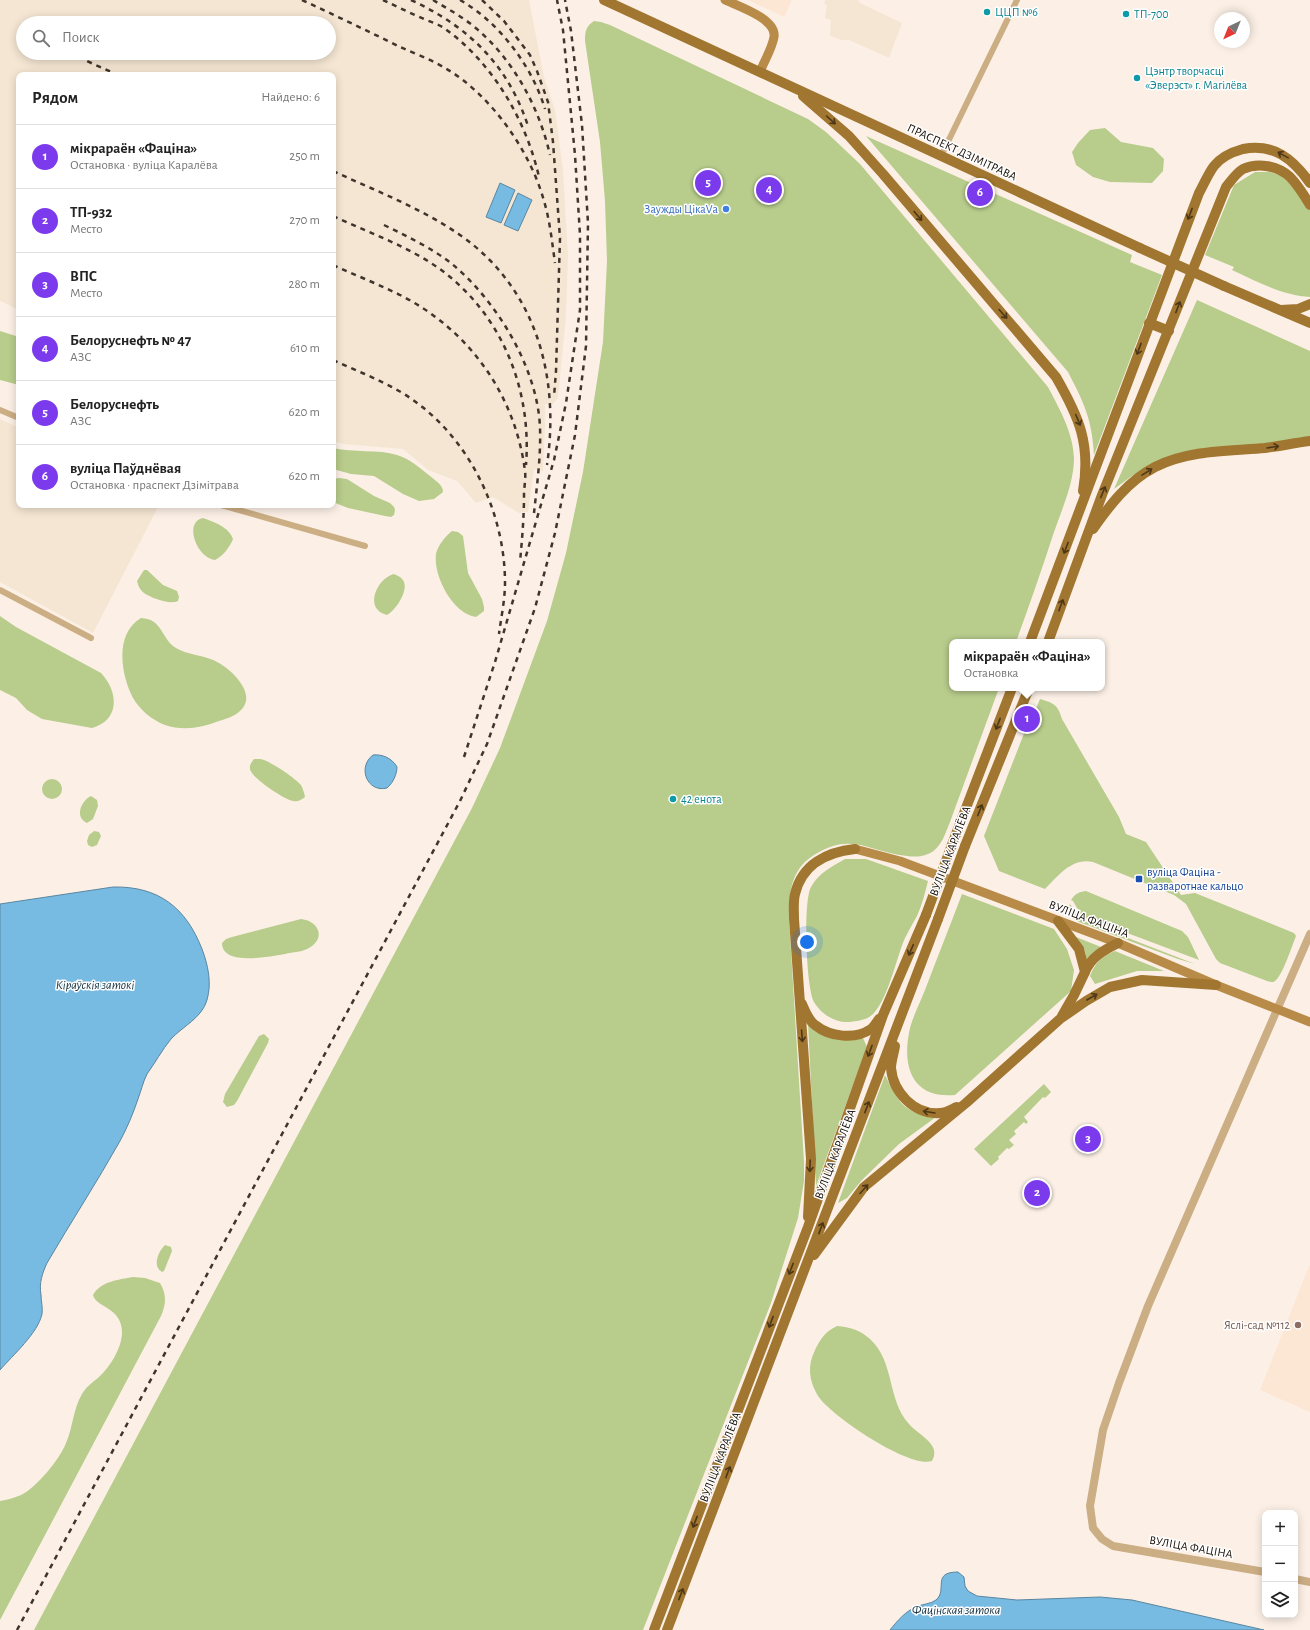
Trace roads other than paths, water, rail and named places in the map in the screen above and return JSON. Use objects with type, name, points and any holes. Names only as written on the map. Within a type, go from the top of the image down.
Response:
[{"type":"main road","points":[[725,0],[762,18],[773,28],[774,36],[760,72]]},
{"type":"main road","name":"ПРАСПЕКТ ДЗІМІТРАВА","points":[[605,1],[1140,248],[1310,323]]},
{"type":"main road","points":[[790,86],[849,136],[1056,377],[1070,401],[1081,427],[1085,445],[1084,487],[1080,512]]},
{"type":"main road","points":[[1031,639],[1080,512],[1198,193],[1215,165],[1232,152],[1259,147],[1273,150],[1288,158],[1310,183]]},
{"type":"main road","points":[[1049,639],[1102,495],[1226,187],[1234,176],[1242,170],[1252,166],[1273,167],[1290,176],[1310,204]]},
{"type":"main road","points":[[1278,310],[1298,308],[1310,304]]},
{"type":"main road","points":[[1149,323],[1169,331]]},
{"type":"main road","points":[[1084,542],[1110,505],[1129,486],[1156,467],[1182,457],[1218,451],[1267,448],[1310,441]]},
{"type":"main road","name":"ВУЛІЦА КАРАЛЁВА","points":[[654,1630],[808,1227],[883,1015],[926,915],[1011,691]]},
{"type":"main road","name":"ВУЛІЦА КАРАЛЁВА","points":[[667,1630],[965,846],[1028,691]]},
{"type":"main road","points":[[808,1227],[810,1159],[794,919],[795,895],[805,872],[815,863],[823,857],[834,853],[855,849]]},
{"type":"main road","name":"ВУЛІЦА ФАЦІНА","points":[[855,849],[900,861],[1118,943],[1216,985],[1310,1022]]},
{"type":"main road","points":[[1058,921],[1079,949],[1084,972]]},
{"type":"main road","points":[[1060,1019],[1074,995],[1088,964],[1102,951],[1118,943]]},
{"type":"main road","points":[[807,1265],[864,1187],[966,1103],[1060,1019],[1086,1000],[1110,987],[1142,980],[1216,985]]},
{"type":"main road","points":[[799,998],[806,1015],[815,1025],[828,1032],[845,1037],[862,1033],[872,1028],[883,1015]]},
{"type":"main road","points":[[900,1019],[891,1067],[894,1081],[906,1101],[918,1109],[929,1113],[942,1113],[966,1103]]},
{"type":"street","points":[[941,156],[1017,0]]},
{"type":"street","points":[[0,410],[16,417]]},
{"type":"street","points":[[232,508],[365,546]]},
{"type":"street","points":[[0,590],[91,638]]},
{"type":"street","points":[[1277,1009],[1310,934]]},
{"type":"street","name":"ВУЛІЦА ФАЦІНА","points":[[1262,1571],[1113,1546],[1102,1539],[1093,1528],[1090,1506],[1103,1430],[1148,1306],[1277,1009]]},
{"type":"street","points":[[1298,1580],[1310,1582]]},
{"type":"water","points":[[500,183],[515,190],[501,223],[486,217]]},
{"type":"water","points":[[518,193],[532,200],[518,231],[504,225]]},
{"type":"water","points":[[373,755],[386,757],[397,767],[394,778],[387,788],[380,789],[374,787],[366,778],[366,766],[368,760]]},
{"type":"water","name":"Кіраўскія затокі","points":[[113,887],[144,890],[169,902],[179,911],[188,922],[204,955],[208,968],[209,981],[207,1000],[205,1006],[197,1017],[171,1039],[147,1074],[132,1115],[120,1141],[45,1267],[42,1275],[40,1291],[42,1314],[40,1321],[36,1329],[0,1370],[0,904]]},
{"type":"water","name":"Фацінская затока","points":[[958,1572],[964,1577],[965,1586],[968,1591],[977,1596],[1017,1600],[1100,1597],[1132,1600],[1264,1630],[890,1630],[905,1614],[912,1609],[936,1600],[941,1591],[942,1578],[950,1573]]},
{"type":"railway","points":[[302,0],[445,68],[462,79],[492,108],[518,143],[538,182],[548,216],[555,263]]},
{"type":"railway","points":[[383,0],[442,27],[462,42],[478,58],[505,94],[516,114],[526,135],[539,177]]},
{"type":"railway","points":[[411,0],[451,22],[484,50],[509,84],[520,104],[528,126]]},
{"type":"railway","points":[[433,0],[472,25],[502,55],[513,70],[532,102],[550,155]]},
{"type":"railway","points":[[460,0],[488,20],[501,33],[523,61],[532,77],[545,109]]},
{"type":"railway","points":[[482,0],[504,21],[530,55],[548,102],[553,142],[560,238],[554,397]]},
{"type":"railway","points":[[464,757],[495,662],[554,460],[566,403],[580,310],[580,235],[575,155],[563,30],[557,0]]},
{"type":"railway","points":[[17,1630],[460,801],[487,744],[535,608],[555,533],[575,435],[586,346],[588,223],[582,125],[571,31],[565,0]]},
{"type":"railway","points":[[85,60],[111,72]]},
{"type":"railway","points":[[336,172],[398,200],[445,225],[486,256],[507,281],[524,308],[537,336],[545,367],[550,399],[550,432],[547,465]]},
{"type":"railway","points":[[336,217],[399,245],[425,259],[459,285],[479,306],[495,329],[508,354],[517,380],[524,408],[527,436],[526,465]]},
{"type":"railway","points":[[384,225],[411,238],[444,258],[469,279],[499,317],[512,338],[532,383],[540,428],[540,449],[534,513]]},
{"type":"railway","points":[[336,266],[392,291],[425,309],[447,326],[485,367],[511,416],[520,443],[525,471],[520,562]]},
{"type":"railway","points":[[336,361],[399,391],[423,407],[443,426],[462,449],[477,473],[489,499],[498,527],[503,555],[505,589],[499,634]]},
{"type":"place","name":"ЦЦП №6","points":[[987,12]]},
{"type":"place","name":"ТП-700","points":[[1126,14]]},
{"type":"place","name":"Цэнтр творчасці «Эверэст» г. Магілёва","points":[[1137,78]]},
{"type":"place","name":"Белоруснефть","points":[[708,183]]},
{"type":"place","name":"Белоруснефть № 47","points":[[769,190]]},
{"type":"place","name":"вуліца Паўднёвая","points":[[980,193]]},
{"type":"place","name":"Заужды ЦікаVа","points":[[726,209]]},
{"type":"place","name":"мікрараён «Фаціна»","points":[[1027,719]]},
{"type":"place","name":"42 енота","points":[[673,799]]},
{"type":"place","name":"вуліца Фаціна - разваротнае кальцо","points":[[1139,879]]},
{"type":"place","name":"ВПС","points":[[1088,1139]]},
{"type":"place","name":"ТП-932","points":[[1037,1193]]},
{"type":"place","name":"Яслі-сад №112","points":[[1298,1325]]}]
